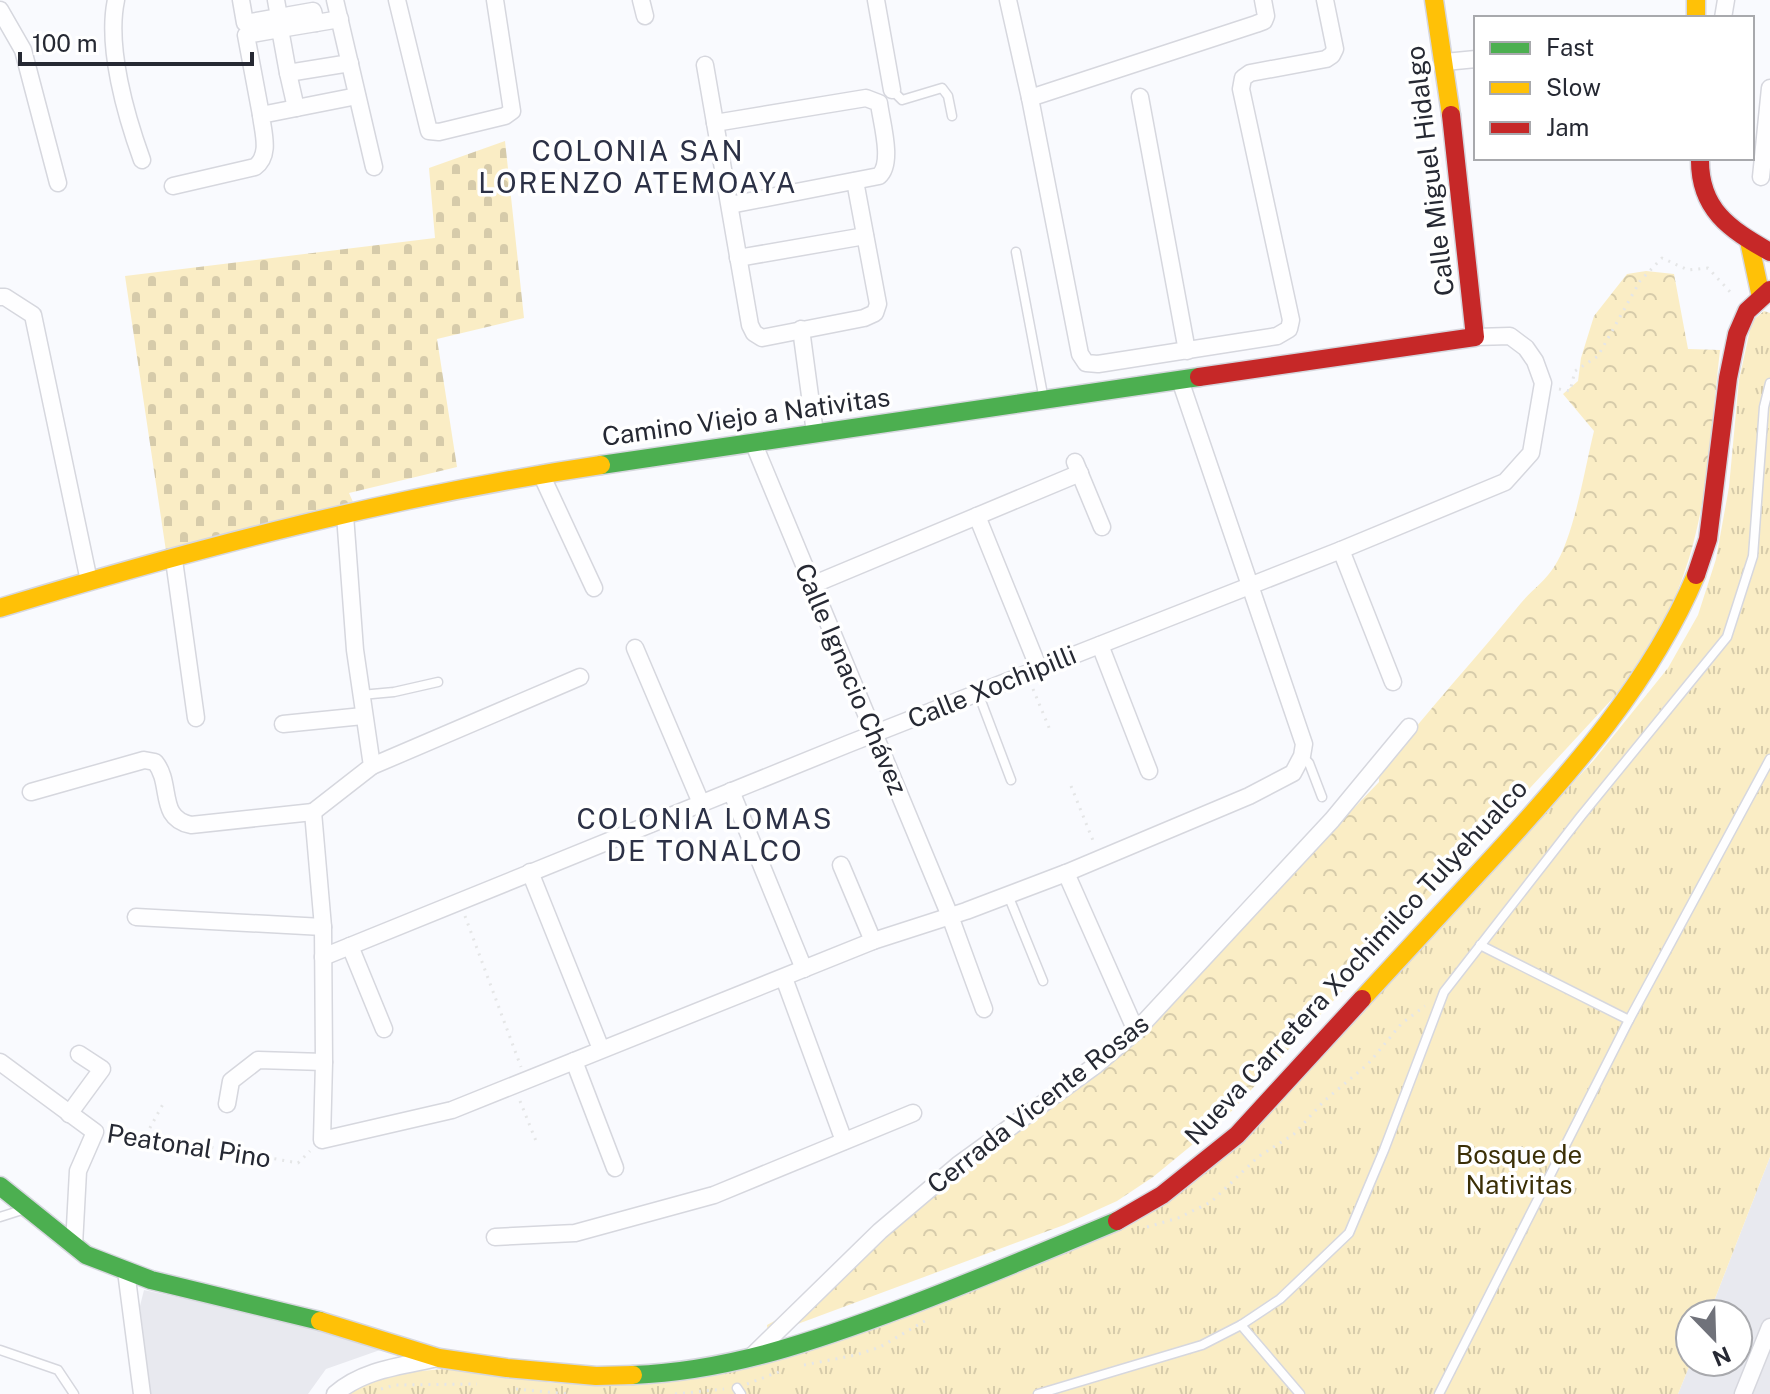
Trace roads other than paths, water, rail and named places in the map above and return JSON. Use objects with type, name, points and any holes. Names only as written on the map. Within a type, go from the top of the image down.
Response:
[{"type":"main road","name":"Calle Miguel Hidalgo","points":[[1434,0],[1445,62],[1475,337]]},
{"type":"main road","points":[[1700,160],[1703,190],[1709,201],[1749,241],[1770,252]]},
{"type":"main road","points":[[1749,241],[1762,300]]},
{"type":"main road","name":"Nueva Carretera Xochimilco Tulyehualco","points":[[0,1186],[86,1255],[151,1280],[330,1323],[439,1358],[596,1376],[670,1373],[749,1359],[840,1332],[1096,1231],[1162,1195],[1237,1135],[1536,810],[1605,727],[1661,646],[1681,611],[1708,539],[1728,378],[1737,334],[1762,300]]},
{"type":"main road","name":"Camino Viejo a Nativitas","points":[[0,608],[89,581],[345,515],[541,474],[1475,337]]},
{"type":"street","points":[[116,0],[116,61],[129,122],[142,160]]},
{"type":"street","points":[[241,0],[245,23],[313,11],[340,19]]},
{"type":"street","points":[[335,0],[374,167]]},
{"type":"street","points":[[397,0],[429,131],[439,132],[505,116],[512,111],[495,0]]},
{"type":"street","points":[[876,0],[892,90]]},
{"type":"street","points":[[1008,0],[1080,354],[1086,363],[1098,364],[1277,336],[1289,329],[1291,320],[1241,89],[1243,78],[1250,73],[1326,59],[1332,55],[1335,49],[1325,0]]},
{"type":"street","points":[[1030,98],[1264,21],[1263,0]]},
{"type":"street","points":[[0,10],[23,50],[58,183]]},
{"type":"street","points":[[278,15],[296,108]]},
{"type":"street","points":[[173,186],[255,167],[265,156],[261,115],[246,35],[278,15]]},
{"type":"street","points":[[1445,62],[1474,59]]},
{"type":"street","points":[[288,73],[350,63]]},
{"type":"street","points":[[705,65],[750,325],[754,333],[762,338],[864,318],[875,313],[878,304],[855,181]]},
{"type":"street","points":[[1761,177],[1770,88]]},
{"type":"street","points":[[261,115],[357,96]]},
{"type":"street","points":[[1140,97],[1187,351]]},
{"type":"street","points":[[715,123],[866,98],[879,103],[887,160],[884,172],[879,176],[730,205]]},
{"type":"street","points":[[738,258],[865,236]]},
{"type":"street","points":[[0,297],[33,315],[89,581]]},
{"type":"street","points":[[801,329],[815,433]]},
{"type":"street","name":"Camino Viejo a Nativitas","points":[[1475,337],[1510,336],[1531,354],[1543,383]]},
{"type":"street","points":[[313,812],[323,927],[322,1140],[452,1110],[873,941],[1066,873],[1249,796],[1293,773],[1304,744],[1180,380]]},
{"type":"street","name":"Calle Xochipilli","points":[[323,957],[1505,482],[1531,453],[1543,383]]},
{"type":"street","name":"Calle Ignacio Chávez","points":[[753,442],[950,916],[984,1009]]},
{"type":"street","points":[[812,585],[977,516],[1077,468],[1102,527]]},
{"type":"street","points":[[541,474],[594,588]]},
{"type":"street","points":[[345,515],[363,716],[372,766]]},
{"type":"street","points":[[977,516],[1033,671]]},
{"type":"street","points":[[1341,550],[1393,682]]},
{"type":"street","points":[[174,560],[196,718]]},
{"type":"street","points":[[1100,645],[1149,771]]},
{"type":"street","points":[[635,648],[701,803]]},
{"type":"street","points":[[31,792],[144,760],[155,762],[160,768],[171,812],[179,823],[191,825],[313,812],[372,766],[580,677]]},
{"type":"street","points":[[283,724],[363,716]]},
{"type":"street","name":"Cerrada Vicente Rosas","points":[[749,1359],[880,1231],[958,1165],[1096,1065],[1136,1031],[1332,820],[1409,727]]},
{"type":"street","points":[[731,791],[804,969]]},
{"type":"street","points":[[841,865],[873,941]]},
{"type":"street","points":[[530,872],[601,1049]]},
{"type":"street","points":[[1066,873],[1136,1031]]},
{"type":"street","points":[[136,917],[323,927]]},
{"type":"street","points":[[350,946],[384,1029]]},
{"type":"street","points":[[784,978],[844,1141]]},
{"type":"street","points":[[69,1114],[102,1069],[79,1054]]},
{"type":"street","points":[[227,1104],[231,1081],[258,1060],[324,1062]]},
{"type":"street","points":[[574,1061],[615,1168]]},
{"type":"street","points":[[0,1062],[95,1132],[78,1171],[74,1245]]},
{"type":"street","points":[[495,1237],[575,1233],[650,1214],[714,1195],[913,1113]]},
{"type":"street","points":[[126,1271],[142,1394]]},
{"type":"street","points":[[1743,1394],[1770,1327]]},
{"type":"street","points":[[335,1394],[346,1384],[372,1372],[439,1358]]},
{"type":"lane","points":[[892,90],[902,100],[942,88],[948,96],[952,116]]},
{"type":"lane","points":[[1016,252],[1044,400]]},
{"type":"lane","points":[[1038,1394],[1202,1345],[1241,1325],[1280,1299],[1349,1233],[1444,992],[1727,637],[1753,556],[1764,407],[1770,383]]},
{"type":"lane","points":[[361,695],[394,692],[438,682]]},
{"type":"lane","points":[[978,693],[1011,780]]},
{"type":"lane","points":[[1302,756],[1309,763],[1322,797]]},
{"type":"lane","points":[[1439,1394],[1629,1020],[1770,759]]},
{"type":"lane","points":[[1008,895],[1043,981]]},
{"type":"lane","points":[[1480,945],[1629,1020]]},
{"type":"lane","points":[[0,1217],[27,1208]]},
{"type":"lane","points":[[1241,1325],[1300,1394]]},
{"type":"lane","points":[[0,1350],[58,1370],[74,1394]]},
{"type":"district","name":"COLONIA SAN LORENZO ATEMOAYA","points":[[638,167]]},
{"type":"district","name":"COLONIA LOMAS DE TONALCO","points":[[705,835]]},
{"type":"park label","name":"Bosque de Nativitas","points":[[1519,1170]]}]
